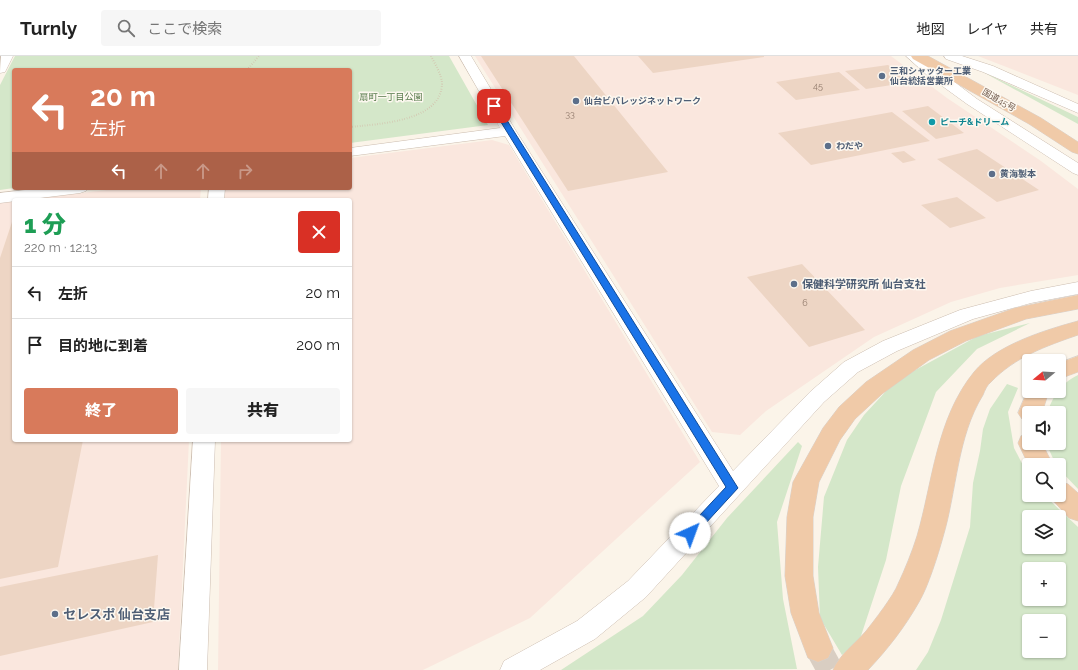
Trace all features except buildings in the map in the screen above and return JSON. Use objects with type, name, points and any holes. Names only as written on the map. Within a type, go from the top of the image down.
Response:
[{"type":"highway","name":"国道45号","points":[[918,56],[1035,121],[1078,149]]},
{"type":"highway","name":"国道45号","points":[[942,56],[1022,99],[1078,132]]},
{"type":"highway","points":[[1035,121],[1078,154]]},
{"type":"highway","points":[[818,648],[805,613],[799,576],[800,517],[806,482],[831,434],[847,414],[874,388],[921,355],[958,336],[1022,314],[1078,302]]},
{"type":"highway","points":[[848,670],[876,641],[909,593],[930,537],[954,431],[967,401],[982,377],[1002,360],[1022,348],[1046,338],[1078,328]]},
{"type":"highway","points":[[1066,368],[1078,364]]},
{"type":"highway","points":[[1066,498],[1078,510]]},
{"type":"street","points":[[0,69],[7,56]]},
{"type":"street","points":[[465,56],[509,131],[732,488]]},
{"type":"street","points":[[912,56],[945,84],[1078,170]]},
{"type":"street","points":[[950,56],[988,69],[1078,109]]},
{"type":"street","points":[[352,152],[509,131]]},
{"type":"street","points":[[0,198],[64,190]]},
{"type":"street","points":[[514,670],[586,630],[637,590],[817,397],[851,367],[890,346],[967,314],[1031,297],[1078,288]]},
{"type":"street","points":[[193,670],[204,442]]},
{"type":"path","points":[[252,56],[258,56]]},
{"type":"path","points":[[248,68],[258,56]]},
{"type":"path","points":[[352,127],[391,122],[416,116],[433,107],[440,97],[442,85],[431,56]]},
{"type":"shaded area","points":[[475,56],[891,56],[947,98],[1041,161],[1078,189],[1078,275],[1000,288],[951,302],[874,337],[766,411],[740,435],[712,432]]},
{"type":"shaded area","points":[[978,56],[1078,56],[1078,95]]},
{"type":"shaded area","points":[[492,140],[509,145],[700,462],[530,618],[423,670],[218,670],[221,442],[352,442],[352,198],[225,198],[225,190],[352,190],[352,158]]},
{"type":"shaded area","points":[[106,190],[201,190],[200,198],[40,198]]},
{"type":"shaded area","points":[[12,201],[12,442],[189,442],[178,670],[0,670],[0,203]]},
{"type":"green space","name":"扇町一丁目公園","points":[[15,56],[449,56],[488,125],[352,143],[352,68],[12,68],[12,188],[0,190],[0,85]]},
{"type":"green space","points":[[981,71],[1078,117],[1078,124]]},
{"type":"green space","points":[[1030,323],[977,349],[936,392],[901,486],[886,560],[859,642],[842,655],[820,618],[818,567],[824,497],[847,440],[864,415],[888,389],[908,374],[978,336]]},
{"type":"green space","points":[[1078,375],[1078,489],[1066,476],[1066,458],[1053,458],[1049,450],[1066,450],[1066,406],[1050,406],[1054,398],[1066,398],[1066,383]]},
{"type":"green space","points":[[1007,384],[1018,388],[1008,412],[1014,448],[1022,463],[1022,502],[1051,502],[1060,510],[1022,510],[1022,554],[1066,554],[1066,516],[1078,527],[1078,670],[916,670],[928,652],[941,620],[970,527],[973,483],[983,429],[990,409]]},
{"type":"green space","points":[[798,442],[802,446],[777,522],[783,599],[797,669],[561,670],[643,616],[682,575],[727,518]]},
{"type":"tunnel","points":[[818,648],[830,670]]},
{"type":"place","name":"三和シャッター工業 仙台統括営業所","points":[[882,76]]},
{"type":"place","name":"仙台ビバレッジネットワーク","points":[[576,101]]},
{"type":"place","name":"ピーチ&ドリーム","points":[[932,122]]},
{"type":"place","name":"わだや","points":[[828,146]]},
{"type":"place","name":"黄海製本","points":[[992,174]]},
{"type":"place","name":"保健科学研究所 仙台支社","points":[[794,284]]},
{"type":"place","name":"セレスポ 仙台支店","points":[[55,614]]},
{"type":"route","points":[[494,106],[732,488],[690,533]]}]
